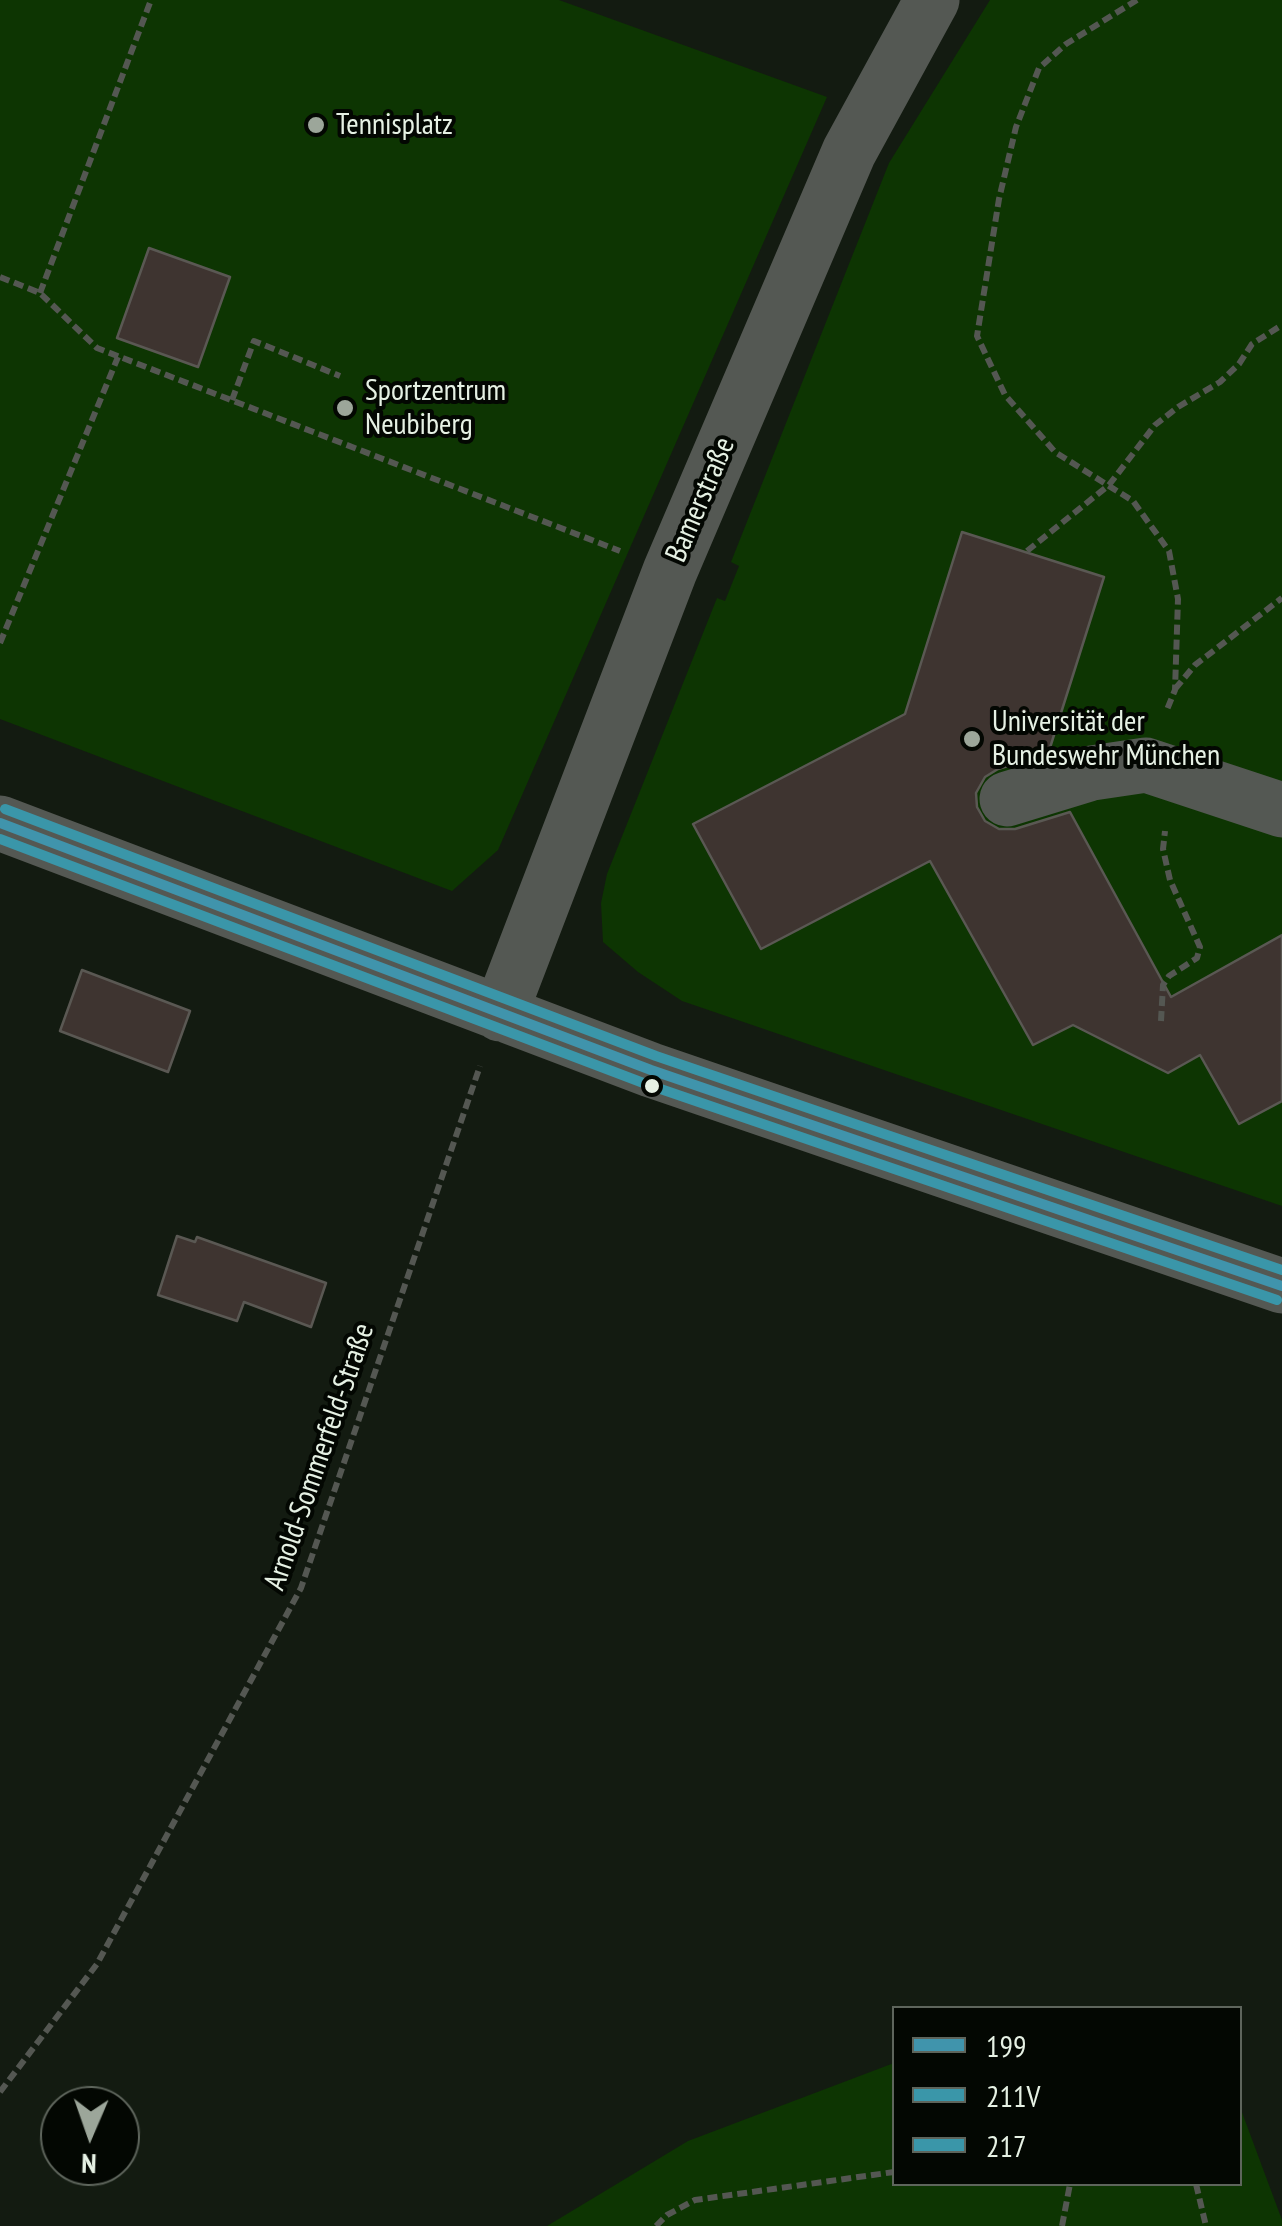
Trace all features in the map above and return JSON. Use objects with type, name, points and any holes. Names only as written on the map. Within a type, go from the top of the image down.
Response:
[{"type":"street","name":"Bamerstraße","points":[[500,1014],[670,571],[849,152],[932,0]]},
{"type":"street","points":[[1007,798],[1092,773],[1161,770],[1282,810]]},
{"type":"street","points":[[0,822],[651,1070],[1282,1286]]},
{"type":"path","points":[[40,292],[151,0]]},
{"type":"path","points":[[1137,0],[1066,44],[1039,68],[1016,127],[999,199],[977,336],[1005,395],[1055,452],[1133,501],[1169,551],[1178,599],[1175,690],[1161,770],[1168,810],[1163,849],[1170,880],[1200,947],[1197,958],[1169,976],[1163,985],[1161,1021]]},
{"type":"path","points":[[0,277],[40,292],[97,348],[670,571]]},
{"type":"path","points":[[1027,551],[1108,486],[1155,425],[1220,382],[1252,344],[1282,325]]},
{"type":"path","points":[[232,400],[254,342],[340,376]]},
{"type":"path","points":[[0,643],[118,356]]},
{"type":"path","points":[[1175,690],[1194,665],[1282,598]]},
{"type":"path","name":"Arnold-Sommerfeld-Straße","points":[[0,2092],[97,1964],[302,1588],[500,1014]]},
{"type":"path","points":[[656,2226],[667,2215],[695,2200],[892,2172]]},
{"type":"path","points":[[1062,2226],[1070,2186]]},
{"type":"path","points":[[1196,2186],[1206,2226]]},
{"type":"green space","name":"Sportzentrum Neubiberg","points":[[0,0],[559,0],[827,97],[498,850],[452,891],[0,719]]},
{"type":"green space","name":"Universität der Bundeswehr München","points":[[990,0],[1282,0],[1282,1206],[682,1001],[638,972],[603,942],[601,903],[607,874],[717,598],[725,601],[739,566],[731,562],[889,163]]},
{"type":"green space","points":[[892,2064],[892,2186],[1242,2186],[1242,2112],[1282,2226],[547,2226],[688,2141]]},
{"type":"building","points":[[149,248],[230,277],[198,367],[117,338]]},
{"type":"building","points":[[962,532],[1104,577],[1048,754],[998,769],[985,777],[976,793],[977,807],[985,821],[999,829],[1015,829],[1070,812],[1171,997],[1282,935],[1282,1101],[1239,1124],[1200,1055],[1168,1073],[1073,1025],[1033,1045],[930,861],[761,949],[693,824],[905,714]]},
{"type":"building","points":[[82,970],[190,1011],[168,1072],[60,1031]]},
{"type":"building","points":[[177,1236],[195,1242],[197,1237],[326,1283],[311,1327],[244,1302],[237,1321],[158,1295]]},
{"type":"transit line","name":"217","points":[[5,809],[656,1056],[1282,1270]]},
{"type":"transit line","name":"199","points":[[0,823],[651,1070],[1282,1286]]},
{"type":"transit line","name":"211V","points":[[0,839],[646,1084],[1277,1300]]},
{"type":"place","name":"Tennisplatz","points":[[316,125]]},
{"type":"place","name":"Sportzentrum Neubiberg","points":[[345,408]]},
{"type":"place","name":"Universität der Bundeswehr München","points":[[972,739]]}]
